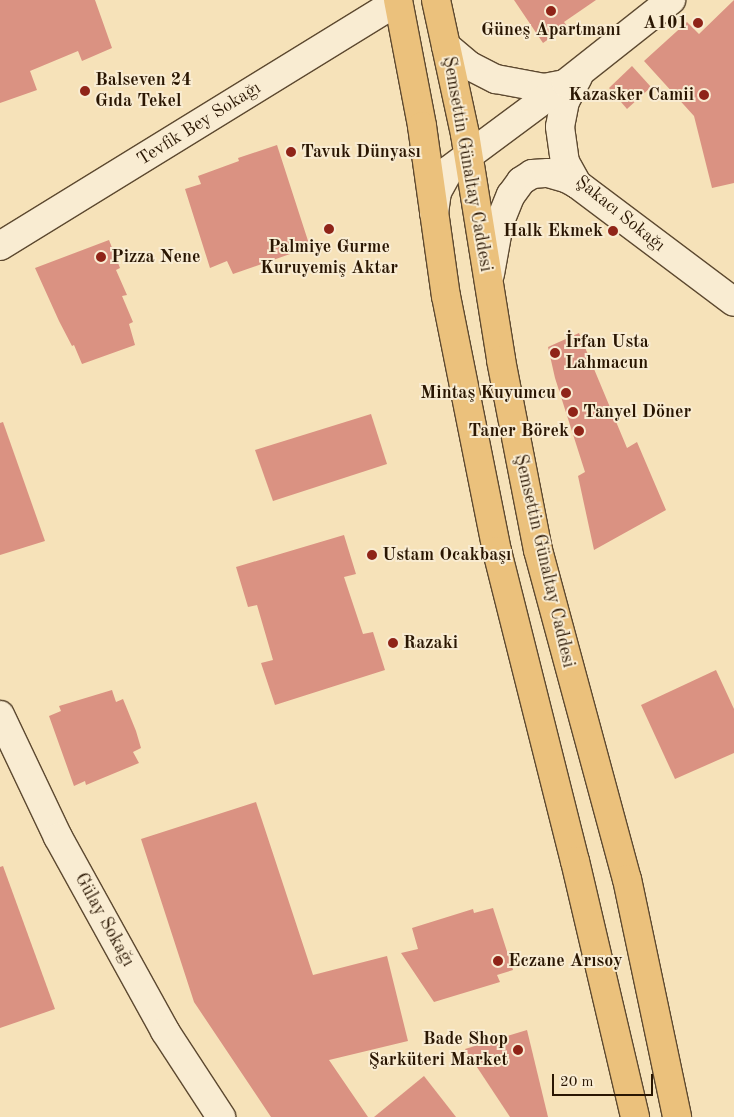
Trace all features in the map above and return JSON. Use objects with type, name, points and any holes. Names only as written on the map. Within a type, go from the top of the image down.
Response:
[{"type":"main road","name":"Şemsettin Günaltay Caddesi","points":[[436,0],[469,156],[489,288],[538,550],[627,879],[677,1117]]},
{"type":"main road","points":[[398,1],[419,103],[446,296],[504,581],[575,861],[635,1117]]},
{"type":"street","points":[[435,224],[435,199],[442,179],[449,170],[574,77],[671,0]]},
{"type":"street","name":"Tevfik Bey Sokağı","points":[[0,246],[398,1]]},
{"type":"street","points":[[446,46],[470,66],[502,81],[544,88],[574,77]]},
{"type":"street","name":"Şakacı Sokağı","points":[[574,77],[565,101],[560,127],[565,162],[577,184],[734,302]]},
{"type":"street","points":[[489,288],[492,253],[498,229],[508,202],[518,184],[528,176],[539,173],[557,175],[577,184]]},
{"type":"street","name":"Gülay Sokağı","points":[[0,715],[54,830],[165,1031],[221,1117]]},
{"type":"building","points":[[0,0],[95,0],[112,48],[82,61],[78,51],[30,71],[37,90],[0,103]]},
{"type":"building","name":"Güneş Apartmanı","points":[[514,0],[596,0],[564,22],[567,26],[543,43]]},
{"type":"building","name":"Kazasker Camii","points":[[734,0],[734,183],[712,188],[694,116],[644,61],[687,22],[699,34]]},
{"type":"building","points":[[632,66],[651,87],[627,109],[609,88]]},
{"type":"building","points":[[277,145],[310,247],[233,274],[227,261],[210,268],[185,189],[201,184],[198,176],[239,161],[238,158]]},
{"type":"building","points":[[109,240],[120,268],[116,270],[127,295],[122,296],[133,322],[129,324],[135,345],[82,364],[74,345],[72,346],[59,321],[35,268]]},
{"type":"building","points":[[579,333],[627,448],[637,442],[666,510],[594,550],[578,476],[585,472],[555,378],[548,347]]},
{"type":"building","points":[[371,414],[387,464],[273,501],[255,450]]},
{"type":"building","points":[[3,422],[45,541],[0,555],[0,423]]},
{"type":"building","points":[[344,535],[356,574],[344,577],[363,634],[373,632],[385,670],[275,705],[261,663],[273,660],[257,605],[248,607],[236,567]]},
{"type":"building","points":[[716,670],[734,709],[734,753],[675,779],[641,705]]},
{"type":"building","points":[[112,690],[116,702],[123,699],[136,731],[141,748],[133,752],[139,763],[86,785],[85,781],[74,786],[49,716],[61,711],[59,706]]},
{"type":"building","points":[[256,802],[313,975],[387,956],[408,1041],[329,1060],[368,1117],[271,1117],[194,1002],[141,839]]},
{"type":"building","points":[[3,866],[55,1009],[0,1028],[0,867]]},
{"type":"building","points":[[493,908],[513,970],[497,975],[500,982],[434,1002],[401,953],[418,949],[412,928],[473,909],[474,913]]},
{"type":"building","points":[[527,1030],[548,1117],[510,1117],[465,1049]]},
{"type":"building","points":[[424,1076],[456,1117],[374,1117]]},
{"type":"place","name":"Güneş Apartmanı","points":[[551,11]]},
{"type":"place","name":"A101","points":[[698,23]]},
{"type":"place","name":"Balseven 24 Gıda Tekel","points":[[85,91]]},
{"type":"place","name":"Kazasker Camii","points":[[704,95]]},
{"type":"place","name":"Tavuk Dünyası","points":[[291,152]]},
{"type":"place","name":"Palmiye Gurme Kuruyemiş Aktar","points":[[329,229]]},
{"type":"place","name":"Halk Ekmek","points":[[613,231]]},
{"type":"place","name":"Pizza Nene","points":[[101,257]]},
{"type":"place","name":"İrfan Usta Lahmacun","points":[[555,353]]},
{"type":"place","name":"Mintaş Kuyumcu","points":[[566,393]]},
{"type":"place","name":"Tanyel Döner","points":[[573,412]]},
{"type":"place","name":"Taner Börek","points":[[579,431]]},
{"type":"place","name":"Ustam Ocakbaşı","points":[[372,555]]},
{"type":"place","name":"Razaki","points":[[393,643]]},
{"type":"place","name":"Eczane Arısoy","points":[[498,961]]},
{"type":"place","name":"Bade Shop Şarküteri Market","points":[[518,1050]]}]
